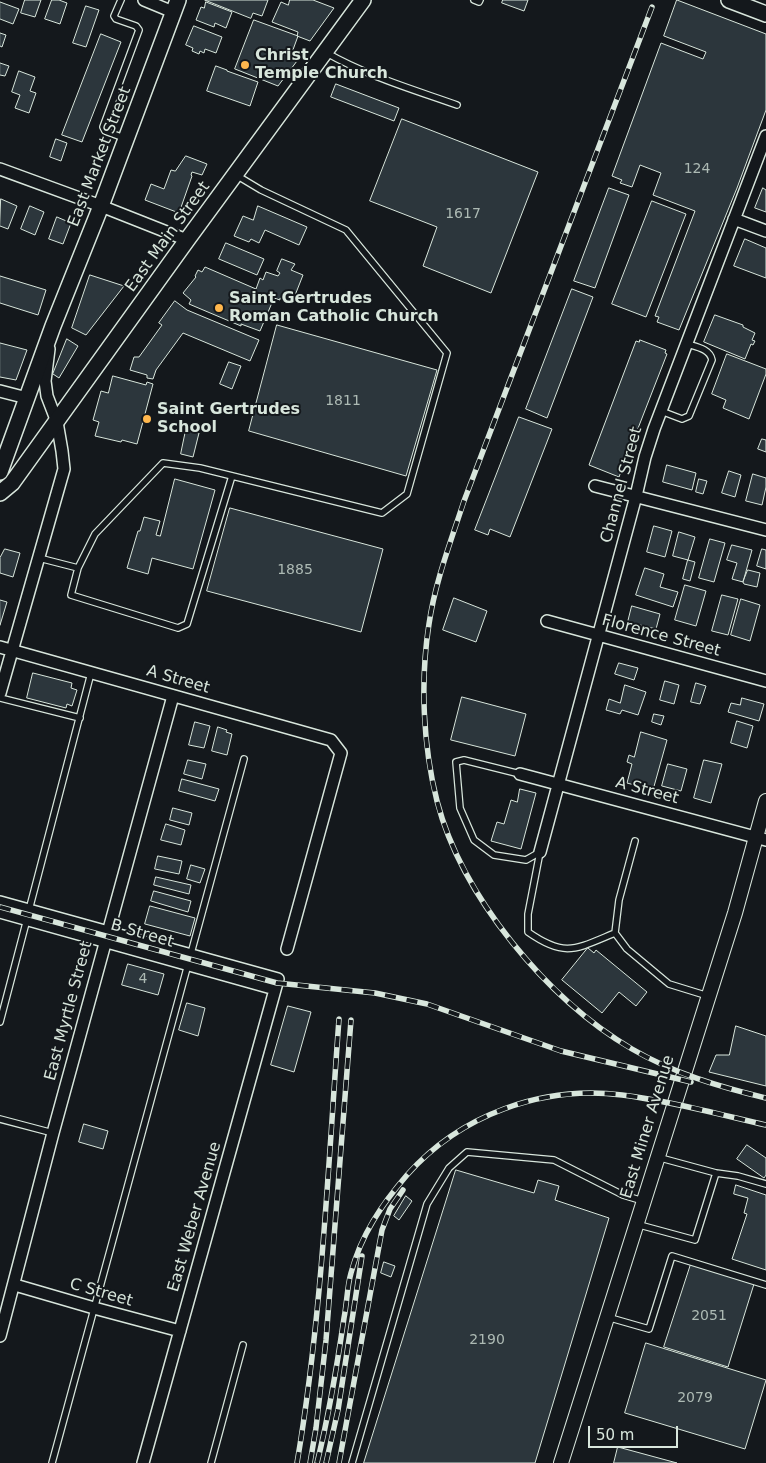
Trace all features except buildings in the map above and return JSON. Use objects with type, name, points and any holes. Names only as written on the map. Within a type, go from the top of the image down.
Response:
[{"type":"main road","name":"East Main Street","points":[[0,493],[12,483],[57,422],[187,240],[363,0]]},
{"type":"main road","points":[[729,0],[745,3],[766,14]]},
{"type":"main road","name":"East Market Street","points":[[0,472],[52,326],[101,206],[176,6]]},
{"type":"street","points":[[144,0],[176,6]]},
{"type":"street","name":"Channel Street","points":[[540,852],[645,457],[766,136]]},
{"type":"street","points":[[0,169],[187,240]]},
{"type":"street","points":[[734,219],[766,231]]},
{"type":"street","name":"East Market Street","points":[[0,693],[64,469],[57,422],[47,396],[45,381],[52,326]]},
{"type":"street","points":[[0,391],[27,398]]},
{"type":"street","points":[[595,486],[766,530]]},
{"type":"street","name":"Florence Street","points":[[547,621],[766,681]]},
{"type":"street","name":"A Street","points":[[0,647],[331,740],[341,753],[287,948]]},
{"type":"street","name":"East Myrtle Street","points":[[0,1336],[53,1133],[173,696]]},
{"type":"street","name":"A Street","points":[[520,774],[761,839]]},
{"type":"street","name":"East Miner Avenue","points":[[561,1463],[708,996],[761,839],[766,801]]},
{"type":"street","points":[[0,902],[28,915]]},
{"type":"street","name":"B Street","points":[[0,912],[28,915],[277,984]]},
{"type":"street","name":"East Weber Avenue","points":[[143,1463],[277,984]]},
{"type":"street","name":"C Street","points":[[14,1285],[180,1331]]},
{"type":"lane","points":[[121,0],[114,16],[116,19],[136,26],[140,30],[103,127],[105,131],[126,138]]},
{"type":"lane","points":[[474,0],[479,2],[480,0]]},
{"type":"lane","points":[[325,52],[365,73],[457,105]]},
{"type":"lane","points":[[232,476],[187,624],[178,628],[71,596],[78,568],[95,534],[163,463],[200,468],[382,513],[407,494],[447,353],[346,230],[261,190],[236,174]]},
{"type":"lane","points":[[661,411],[682,419],[689,416],[712,360],[707,351],[686,344]]},
{"type":"lane","points":[[39,558],[78,568]]},
{"type":"lane","points":[[0,1022],[92,673]]},
{"type":"lane","points":[[0,698],[80,718]]},
{"type":"lane","points":[[52,1463],[244,759]]},
{"type":"lane","points":[[520,774],[464,760],[456,762],[460,808],[474,840],[494,854],[526,860],[540,852]]},
{"type":"lane","points":[[635,841],[619,900],[615,933],[627,949],[669,984],[708,996]]},
{"type":"lane","points":[[540,852],[528,914],[528,932],[545,944],[566,950],[584,946],[615,933]]},
{"type":"lane","points":[[0,1119],[53,1133]]},
{"type":"lane","points":[[352,1463],[428,1204],[449,1168],[467,1152],[554,1160],[623,1195],[643,1201]]},
{"type":"lane","points":[[657,1157],[766,1184]]},
{"type":"lane","points":[[636,1224],[695,1240],[716,1173]]},
{"type":"lane","points":[[607,1317],[649,1329],[672,1256],[766,1285]]},
{"type":"lane","points":[[211,1463],[243,1345]]},
{"type":"railway","points":[[652,7],[464,501],[444,562],[435,593],[426,646],[424,668],[426,736],[437,801],[449,837],[466,873],[487,908],[512,942],[540,974],[569,1003],[600,1028],[648,1058],[697,1078],[766,1098]]},
{"type":"railway","points":[[0,907],[277,983],[375,993],[427,1004],[561,1051],[691,1082]]},
{"type":"railway","points":[[297,1463],[313,1352],[339,1019]]},
{"type":"railway","points":[[310,1463],[326,1340],[351,1020]]},
{"type":"railway","points":[[317,1463],[355,1259],[360,1246],[381,1209],[407,1175],[428,1154],[452,1136],[477,1121],[504,1109],[533,1100],[562,1095],[592,1093],[622,1095],[694,1108],[766,1125]]},
{"type":"railway","points":[[339,1463],[382,1230],[390,1209],[403,1190]]},
{"type":"railway","points":[[326,1463],[338,1410],[362,1256]]},
{"type":"place","name":"Christ Temple Church","points":[[245,65]]},
{"type":"place","name":"Saint Gertrudes Roman Catholic Church","points":[[219,308]]},
{"type":"place","name":"Saint Gertrudes School","points":[[147,419]]}]
